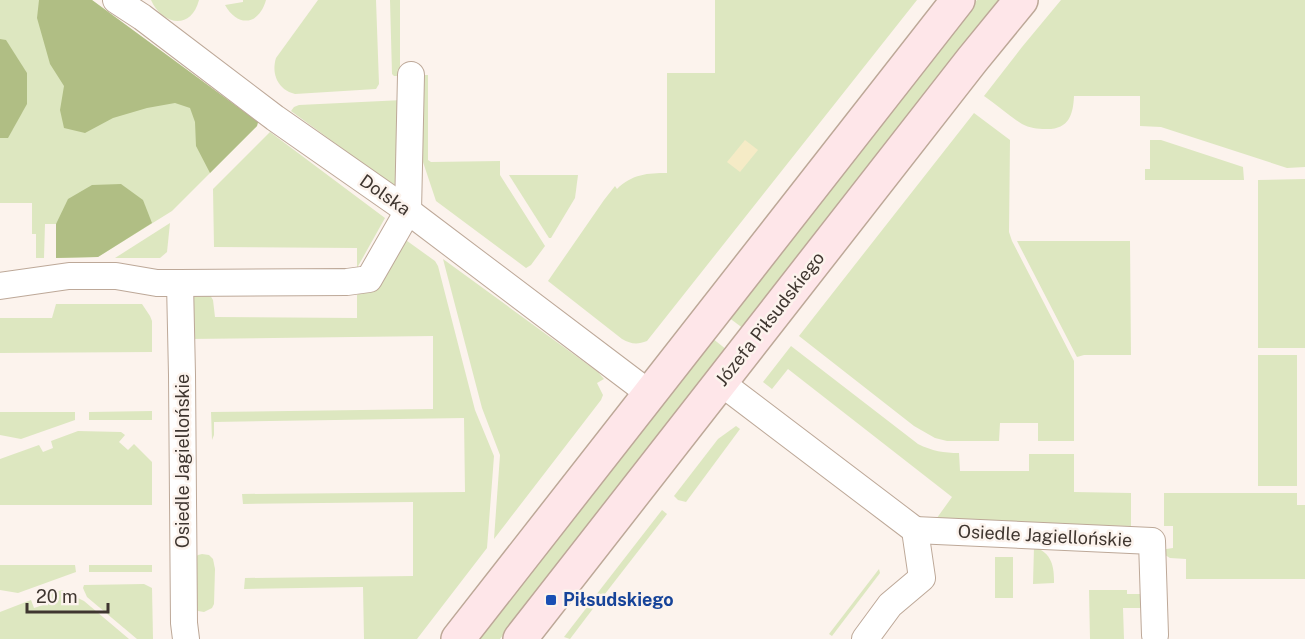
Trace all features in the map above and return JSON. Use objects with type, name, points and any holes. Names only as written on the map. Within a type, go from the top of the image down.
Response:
[{"type":"street","name":"Dolska","points":[[116,0],[142,17],[275,118],[408,211],[650,394]]},
{"type":"street","points":[[458,639],[958,0]]},
{"type":"street","name":"Józefa Piłsudskiego","points":[[520,639],[1021,0]]},
{"type":"street","points":[[0,286],[69,276],[116,276],[157,283],[347,282],[369,279],[408,211],[411,75]]},
{"type":"street","name":"Osiedle Jagiellońskie","points":[[180,283],[186,639]]},
{"type":"street","points":[[720,382],[915,530],[922,578],[890,605],[865,639]]},
{"type":"street","name":"Osiedle Jagiellońskie","points":[[915,530],[1152,541],[1155,635]]},
{"type":"green space","points":[[0,0],[92,0],[258,122],[257,126],[172,211],[98,257],[56,258],[56,224],[45,224],[44,258],[36,258],[36,234],[32,234],[32,203],[0,203]]},
{"type":"green space","points":[[39,0],[92,0],[258,122],[257,126],[210,173],[196,146],[195,122],[190,108],[175,103],[113,118],[85,133],[64,128],[60,110],[64,86],[50,64],[37,18]]},
{"type":"green space","points":[[151,0],[199,0],[190,17],[176,21],[162,15]]},
{"type":"green space","points":[[243,0],[266,0],[258,15],[253,19],[242,20],[230,12],[225,5],[243,2]]},
{"type":"green space","points":[[318,0],[376,0],[379,84],[376,89],[295,94],[280,85],[274,70],[276,58]]},
{"type":"green space","points":[[390,0],[400,0],[400,76],[392,74]]},
{"type":"green space","points":[[715,0],[917,0],[647,341],[631,343],[622,339],[548,281],[615,186],[617,189],[628,180],[640,175],[667,173],[667,73],[715,73]]},
{"type":"green space","points":[[977,0],[1003,0],[744,329],[728,317]]},
{"type":"green space","points":[[1061,0],[1305,0],[1305,167],[1287,168],[1161,127],[1140,126],[1140,96],[1074,96],[1068,120],[1060,127],[1053,129],[1033,128],[1017,121],[984,96]]},
{"type":"green space","points":[[0,39],[6,40],[27,73],[27,104],[8,138],[0,138]]},
{"type":"green space","points":[[421,75],[428,75],[428,160],[431,162],[500,161],[500,175],[545,246],[531,265],[526,268],[436,201],[423,162]]},
{"type":"green space","points":[[403,100],[399,190],[291,111],[299,105]]},
{"type":"green space","points":[[974,113],[1010,140],[1009,232],[1074,361],[1074,441],[1038,441],[1038,423],[1000,423],[999,441],[947,441],[935,438],[914,426],[799,336]]},
{"type":"green space","points":[[270,132],[385,218],[357,268],[357,248],[214,247],[213,189]]},
{"type":"green space","points":[[1150,140],[1161,140],[1243,167],[1244,180],[1145,180],[1145,169],[1150,169]]},
{"type":"green space","points":[[509,175],[578,175],[575,198],[551,238],[549,238]]},
{"type":"green space","points":[[1305,179],[1305,348],[1258,348],[1258,180]]},
{"type":"green space","points":[[121,184],[143,200],[152,223],[98,257],[56,258],[56,224],[68,199],[92,185]]},
{"type":"green space","points":[[170,223],[167,252],[160,258],[115,258]]},
{"type":"green space","points":[[403,238],[435,261],[438,266],[475,410],[494,456],[487,548],[417,639],[364,639],[363,587],[244,589],[245,578],[413,576],[413,502],[243,504],[242,494],[465,492],[464,418],[214,422],[212,440],[211,412],[433,409],[433,336],[188,339],[193,298],[198,294],[210,295],[213,300],[215,317],[357,318],[357,295],[369,288]]},
{"type":"green space","points":[[1017,241],[1130,241],[1131,355],[1077,357]]},
{"type":"green space","points":[[443,259],[598,372],[604,379],[597,383],[603,395],[601,400],[494,539],[500,455],[482,408]]},
{"type":"green space","points":[[56,304],[142,304],[152,321],[152,352],[0,353],[0,318],[52,318]]},
{"type":"green space","points":[[712,338],[727,350],[500,639],[477,639]]},
{"type":"green space","points":[[791,346],[918,444],[938,451],[959,453],[960,471],[1029,471],[1029,454],[1074,454],[1074,492],[1131,493],[1131,526],[934,522],[952,497],[788,369],[772,389],[763,382]]},
{"type":"green space","points":[[1258,355],[1297,355],[1297,486],[1258,486]]},
{"type":"green space","points":[[152,411],[152,420],[89,420],[89,412]]},
{"type":"green space","points":[[0,412],[75,412],[75,420],[21,439],[0,435]]},
{"type":"green space","points":[[736,426],[740,429],[686,502],[678,500],[674,496],[718,439]]},
{"type":"green space","points":[[78,431],[121,432],[125,435],[119,442],[128,450],[134,444],[152,462],[152,505],[0,505],[0,459],[39,445],[43,452],[53,448],[51,441]]},
{"type":"green space","points":[[1164,493],[1297,493],[1297,505],[1305,505],[1305,579],[1186,579],[1186,559],[1170,558],[1165,555],[1166,549],[1173,548],[1173,526],[1164,526]]},
{"type":"green space","points":[[662,510],[667,514],[601,599],[596,595]]},
{"type":"green space","points":[[1034,547],[1045,553],[1051,561],[1054,583],[1033,584]]},
{"type":"green space","points":[[202,554],[209,555],[213,559],[215,569],[214,604],[212,608],[204,612],[194,608],[193,559]]},
{"type":"green space","points":[[995,557],[1013,557],[1013,598],[995,598]]},
{"type":"green space","points":[[0,565],[75,565],[76,572],[18,593],[0,590]]},
{"type":"green space","points":[[89,565],[152,565],[152,572],[89,572]]},
{"type":"green space","points":[[879,569],[880,573],[832,636],[829,634]]},
{"type":"green space","points":[[144,584],[152,588],[153,639],[137,639],[87,597],[83,588],[84,585]]},
{"type":"green space","points":[[62,590],[84,601],[129,639],[0,639],[0,612],[31,600],[34,608],[46,604],[44,596]]},
{"type":"green space","points":[[1089,590],[1127,590],[1127,594],[1145,594],[1145,608],[1123,608],[1124,639],[1090,639]]},
{"type":"green space","points":[[594,598],[598,602],[570,639],[564,637]]},
{"type":"sand","points":[[745,140],[758,150],[740,172],[727,162]]},
{"type":"place","name":"Piłsudskiego","points":[[551,600]]}]
